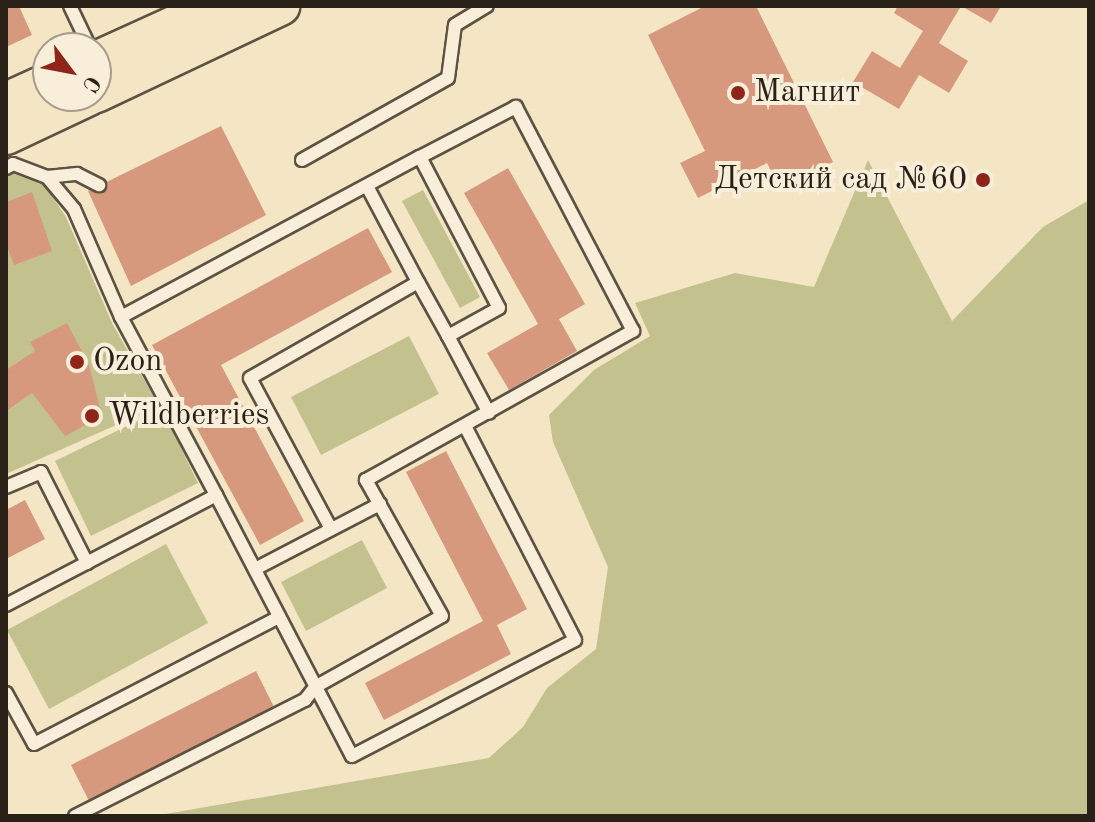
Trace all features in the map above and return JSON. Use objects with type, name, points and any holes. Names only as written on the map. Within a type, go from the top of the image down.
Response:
[{"type":"highway","points":[[112,74],[217,6]]},
{"type":"highway","points":[[112,78],[280,6]]},
{"type":"highway","points":[[6,102],[32,90]]},
{"type":"highway","points":[[6,135],[47,112]]},
{"type":"lane","points":[[70,6],[82,32]]},
{"type":"lane","points":[[302,160],[448,78],[455,25],[487,6]]},
{"type":"lane","points":[[75,816],[305,700],[315,687],[442,616],[366,480],[633,331],[516,107],[121,317]]},
{"type":"lane","points":[[420,157],[499,308],[448,336]]},
{"type":"lane","points":[[6,168],[13,164],[47,177],[77,174],[99,185]]},
{"type":"lane","points":[[47,177],[74,209],[121,317],[352,756],[575,640],[465,426]]},
{"type":"lane","points":[[367,186],[489,413]]},
{"type":"lane","points":[[331,529],[250,378],[418,282]]},
{"type":"lane","points":[[6,487],[41,472],[87,563]]},
{"type":"lane","points":[[6,605],[216,495]]},
{"type":"lane","points":[[255,569],[380,504]]},
{"type":"lane","points":[[6,693],[34,744],[279,617]]},
{"type":"shaded area","points":[[868,160],[952,321],[1043,227],[1089,200],[1089,816],[154,816],[489,758],[523,727],[547,688],[596,649],[608,567],[553,442],[549,415],[594,370],[650,336],[635,303],[735,273],[814,287]]},
{"type":"shaded area","points":[[15,172],[45,186],[66,217],[112,323],[159,406],[6,474],[6,177]]},
{"type":"shaded area","points":[[423,190],[480,297],[460,308],[402,201]]},
{"type":"shaded area","points":[[409,336],[439,394],[321,455],[291,397]]},
{"type":"shaded area","points":[[162,409],[198,483],[91,536],[55,461]]},
{"type":"shaded area","points":[[362,540],[387,588],[306,631],[281,582]]},
{"type":"shaded area","points":[[166,544],[208,623],[49,709],[7,630]]},
{"type":"building","points":[[6,6],[19,6],[32,35],[6,47]]},
{"type":"building","name":"Магнит","points":[[705,6],[756,6],[833,162],[780,189],[767,163],[698,198],[680,163],[705,151],[648,35]]},
{"type":"building","points":[[898,6],[961,6],[939,43],[968,61],[949,93],[919,75],[899,109],[853,82],[872,51],[900,68],[923,31],[894,13]]},
{"type":"building","points":[[961,6],[1001,6],[991,23]]},
{"type":"building","points":[[221,126],[266,215],[131,286],[88,191]]},
{"type":"building","points":[[508,168],[585,304],[559,319],[577,351],[509,390],[487,353],[538,324],[464,193]]},
{"type":"building","points":[[32,192],[52,251],[14,265],[6,244],[6,202]]},
{"type":"building","points":[[368,228],[392,272],[221,365],[304,521],[260,545],[152,345]]},
{"type":"building","points":[[67,323],[89,365],[102,416],[65,436],[32,393],[6,411],[6,370],[35,351],[30,342]]},
{"type":"building","points":[[446,451],[527,609],[497,625],[511,654],[384,720],[365,683],[483,621],[406,472]]},
{"type":"building","points":[[25,500],[45,539],[6,559],[6,510]]},
{"type":"building","points":[[256,671],[274,707],[89,801],[71,765]]},
{"type":"place","name":"Магнит","points":[[738,93]]},
{"type":"place","name":"Детский сад №60","points":[[983,180]]},
{"type":"place","name":"Ozon","points":[[77,362]]},
{"type":"place","name":"Wildberries","points":[[92,416]]}]
